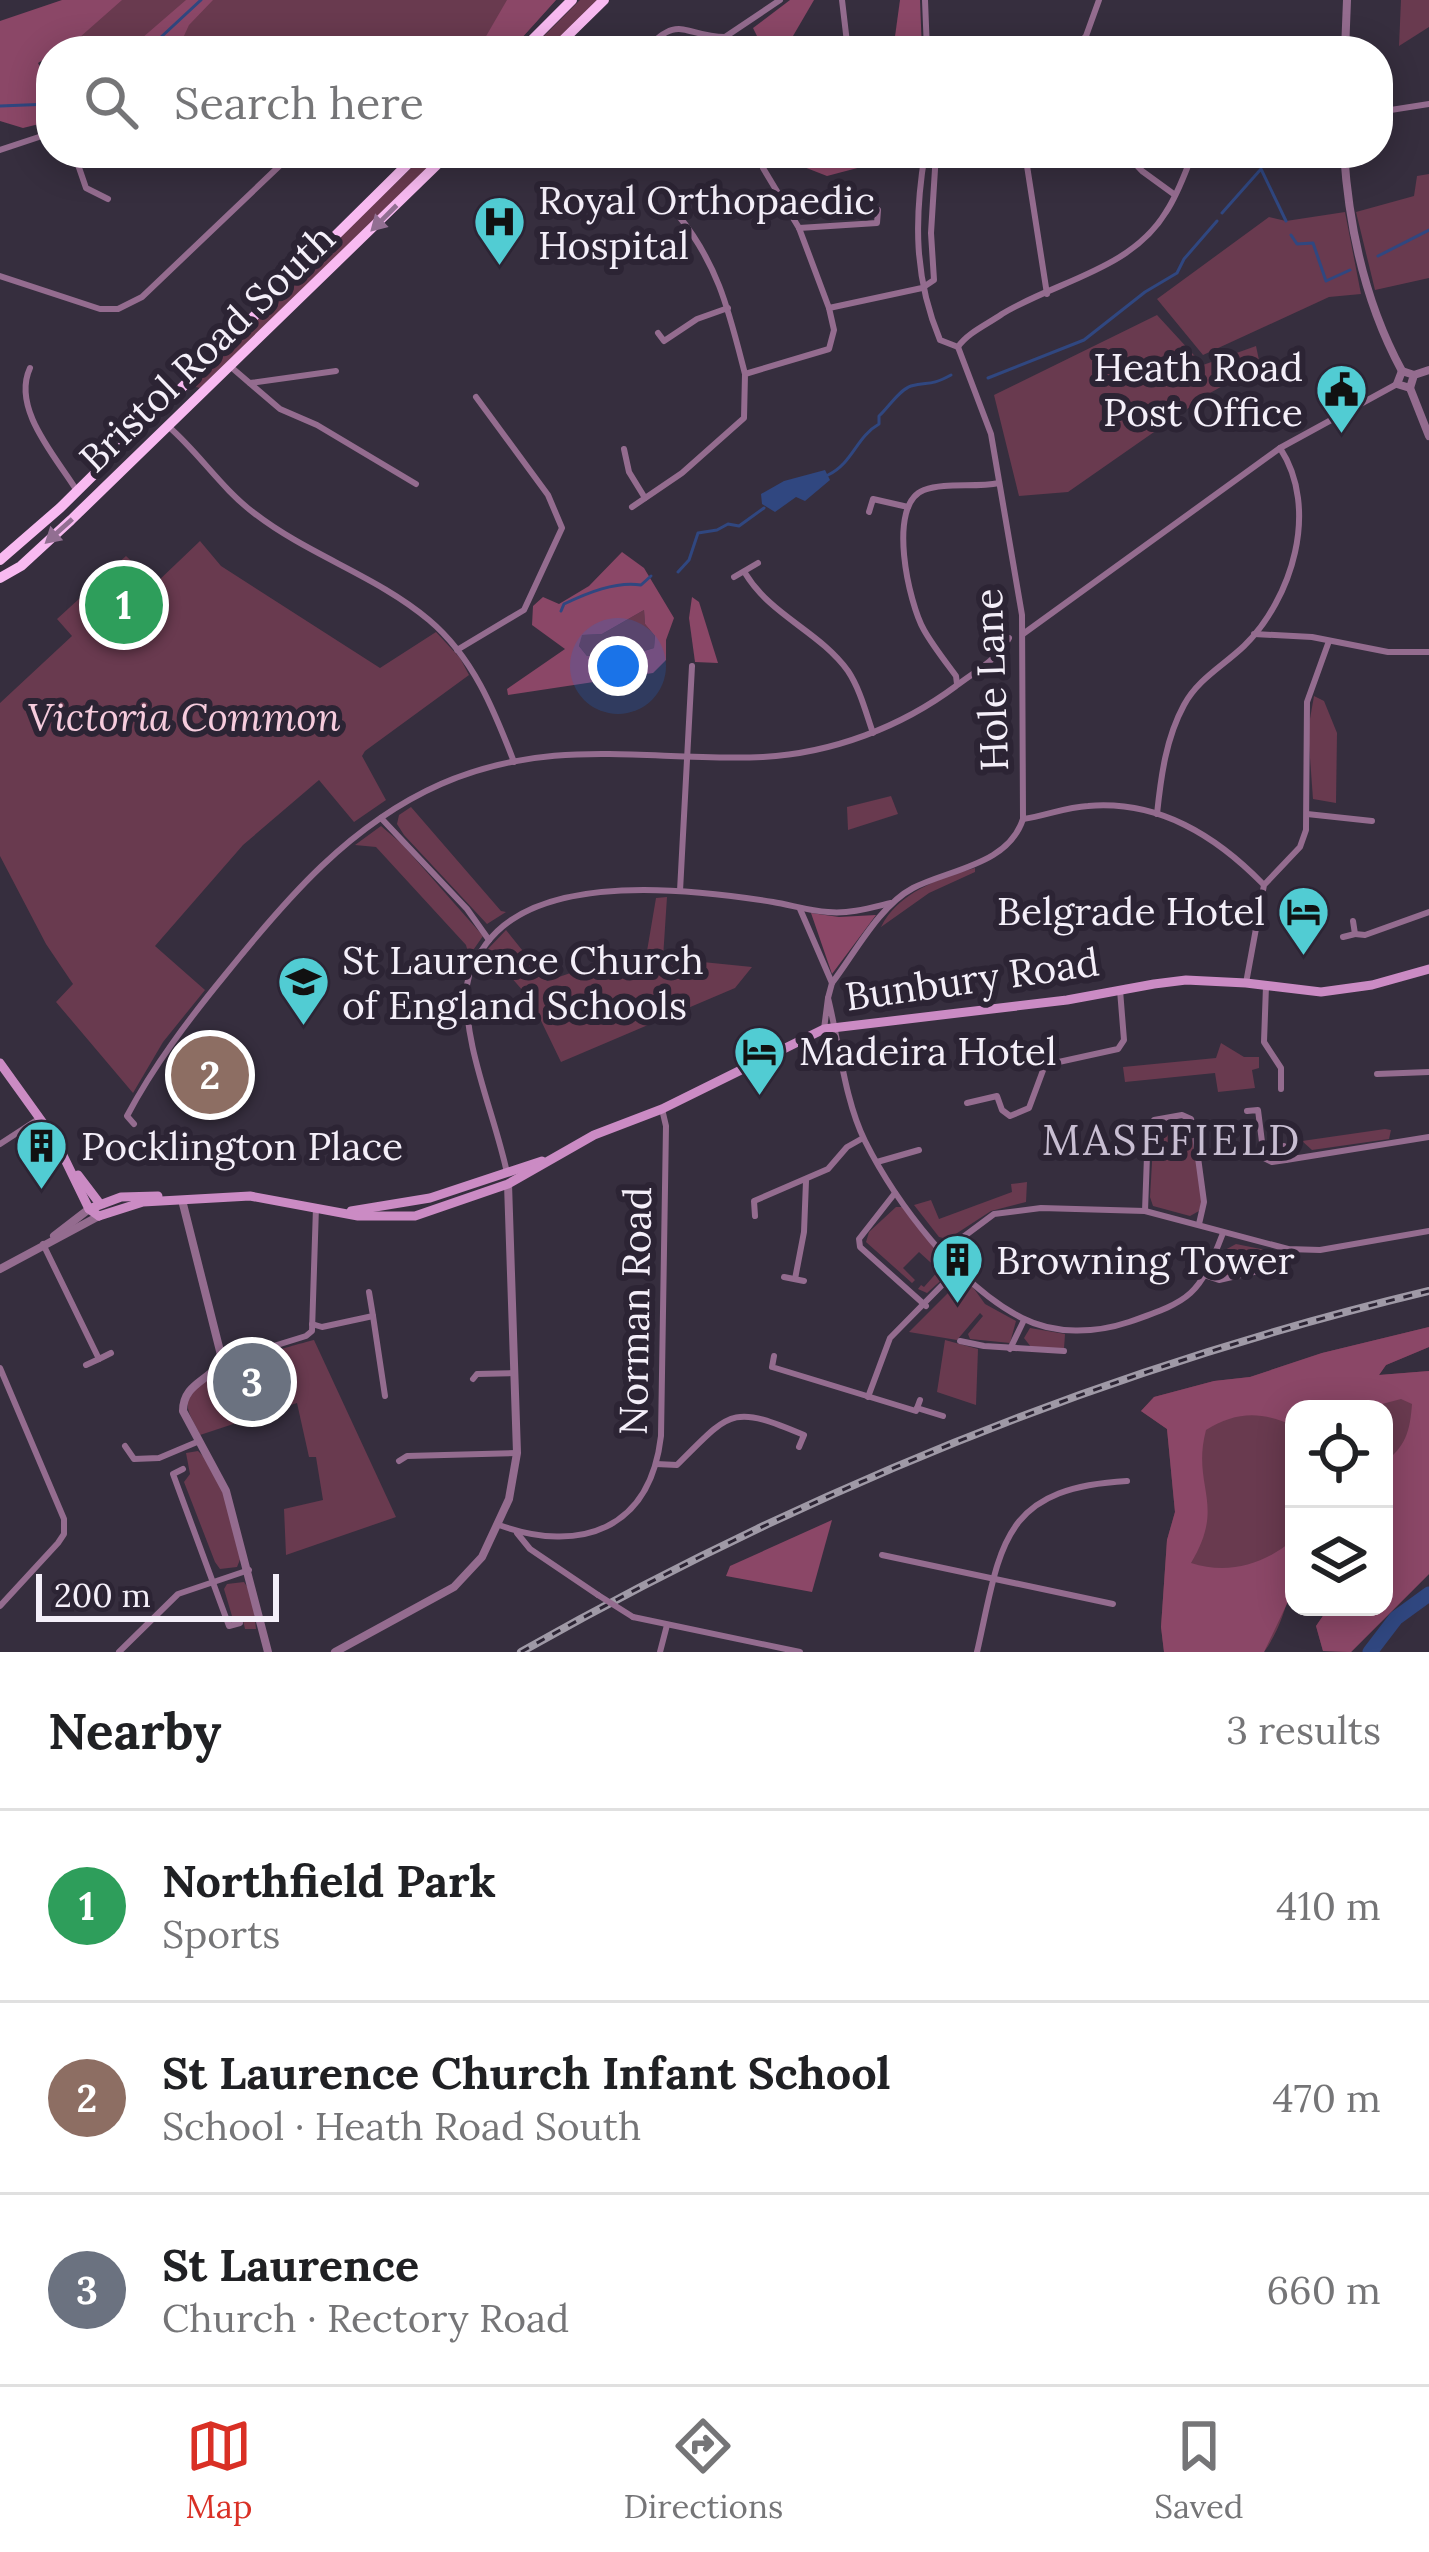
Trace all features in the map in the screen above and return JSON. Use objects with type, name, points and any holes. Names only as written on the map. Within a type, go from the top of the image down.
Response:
[{"type":"highway","points":[[536,36],[572,0]]},
{"type":"highway","points":[[567,36],[604,0]]},
{"type":"highway","name":"Bristol Road South","points":[[0,560],[404,168]]},
{"type":"highway","name":"Bristol Road South","points":[[0,578],[33,556],[434,168]]},
{"type":"highway","points":[[187,380],[190,390],[206,392]]},
{"type":"highway","points":[[155,412],[169,427]]},
{"type":"main road","name":"Bunbury Road","points":[[182,1198],[250,1196],[379,1219],[415,1216],[662,1109],[824,1029],[973,1013],[1186,980],[1293,991],[1340,990],[1429,969]]},
{"type":"main road","points":[[0,1063],[100,1203]]},
{"type":"main road","points":[[68,1161],[94,1212]]},
{"type":"main road","points":[[94,1212],[100,1203],[140,1194],[182,1198]]},
{"type":"main road","points":[[94,1212],[182,1198]]},
{"type":"street","points":[[726,36],[780,0]]},
{"type":"street","points":[[842,0],[846,36]]},
{"type":"street","points":[[926,0],[927,36]]},
{"type":"street","points":[[1086,36],[1100,0]]},
{"type":"street","points":[[1346,36],[1347,0]]},
{"type":"street","points":[[660,36],[676,27],[720,36]]},
{"type":"street","points":[[1393,110],[1429,104]]},
{"type":"street","points":[[0,150],[36,138]]},
{"type":"street","points":[[79,168],[86,188],[109,199]]},
{"type":"street","points":[[0,276],[100,309],[118,309],[142,297],[276,168]]},
{"type":"street","points":[[745,374],[829,349],[834,330],[799,228],[763,168]]},
{"type":"street","name":"Hole Lane","points":[[824,1029],[832,982],[894,902],[940,876],[994,856],[1010,843],[1023,819],[1023,634],[991,434],[958,347],[940,340],[922,288],[917,226],[923,168]]},
{"type":"street","points":[[830,308],[922,288],[934,280],[934,168]]},
{"type":"street","points":[[1027,168],[1046,294]]},
{"type":"street","points":[[1139,168],[1175,195]]},
{"type":"street","points":[[958,347],[964,338],[1015,307],[1112,262],[1145,238],[1165,215],[1187,168]]},
{"type":"street","points":[[1023,634],[1280,448],[1397,384],[1402,371],[1369,296],[1356,248],[1346,168]]},
{"type":"street","points":[[799,228],[877,224],[878,210]]},
{"type":"street","points":[[632,506],[682,473],[744,418],[745,374],[728,308],[712,263],[678,215]]},
{"type":"street","points":[[664,341],[698,319],[728,308]]},
{"type":"street","points":[[658,333],[670,350]]},
{"type":"street","points":[[231,367],[280,410],[317,425],[416,484]]},
{"type":"street","points":[[30,368],[21,376],[29,407],[48,448],[77,490]]},
{"type":"street","points":[[1402,371],[1414,375],[1429,370]]},
{"type":"street","points":[[250,382],[336,371]]},
{"type":"street","points":[[1414,375],[1409,388],[1429,436]]},
{"type":"street","points":[[1397,384],[1409,388]]},
{"type":"street","points":[[457,650],[524,610],[562,528],[548,495],[476,397]]},
{"type":"street","points":[[169,427],[249,510],[426,616],[457,650],[488,699],[514,762]]},
{"type":"street","points":[[1157,814],[1165,757],[1186,700],[1254,634],[1283,591],[1298,537],[1292,475],[1280,448]]},
{"type":"street","points":[[624,449],[629,472],[645,498]]},
{"type":"street","points":[[957,684],[924,630],[909,593],[904,539],[908,507],[923,490],[999,483]]},
{"type":"street","points":[[869,512],[873,499],[908,507]]},
{"type":"street","points":[[734,578],[758,563]]},
{"type":"street","points":[[745,573],[775,610],[841,662],[853,679],[873,733]]},
{"type":"street","points":[[1254,634],[1330,640],[1388,652],[1429,652]]},
{"type":"street","points":[[134,1124],[127,1116],[139,1093],[199,1007],[279,908],[350,840],[443,783],[514,762],[594,751],[767,757],[805,752],[873,733],[923,710],[999,654],[1009,638]]},
{"type":"street","points":[[1246,983],[1264,885],[1300,847],[1307,814],[1307,702],[1330,640]]},
{"type":"street","points":[[680,891],[692,665]]},
{"type":"street","points":[[1023,819],[1092,805],[1157,814],[1214,839],[1264,885]]},
{"type":"street","points":[[1307,814],[1372,821]]},
{"type":"street","points":[[381,818],[467,909],[489,940]]},
{"type":"street","points":[[335,1652],[454,1587],[482,1557],[499,1525],[515,1475],[507,1179],[470,1031],[467,981],[476,957],[519,914],[604,892],[680,891],[854,912],[894,902]]},
{"type":"street","points":[[798,907],[832,982]]},
{"type":"street","points":[[1342,937],[1381,932],[1429,912]]},
{"type":"street","points":[[1353,921],[1355,934]]},
{"type":"street","points":[[1266,986],[1264,1042],[1281,1068],[1281,1089]]},
{"type":"street","points":[[967,1103],[997,1096],[1002,1110],[1010,1116],[1019,1113],[1029,1108],[1045,1065],[1118,1049],[1124,1040],[1120,990]]},
{"type":"street","name":"Hole Lane","points":[[828,998],[863,1138],[895,1193],[959,1268],[1024,1320]]},
{"type":"street","points":[[1377,1074],[1429,1072]]},
{"type":"street","name":"Norman Road","points":[[499,1525],[566,1538],[602,1530],[636,1504],[656,1464],[661,1436],[666,1126],[662,1109]]},
{"type":"street","points":[[1247,1111],[1258,1110],[1264,1158],[1272,1162],[1429,1137]]},
{"type":"street","points":[[1145,1211],[1148,1129],[1154,1120],[1182,1115],[1191,1119],[1194,1128],[1204,1202],[1199,1224]]},
{"type":"street","points":[[0,1144],[40,1118]]},
{"type":"street","points":[[1250,1136],[1260,1135]]},
{"type":"street","points":[[755,1216],[754,1201],[806,1181],[863,1138]]},
{"type":"street","points":[[1284,1146],[1286,1160]]},
{"type":"street","points":[[878,1162],[919,1150]]},
{"type":"street","points":[[784,1276],[800,1280],[806,1181]]},
{"type":"street","points":[[895,1193],[859,1239],[860,1246],[926,1306]]},
{"type":"street","points":[[182,1198],[222,1363]]},
{"type":"street","points":[[268,1652],[226,1491],[183,1412],[184,1397],[222,1363],[306,1336],[312,1324],[316,1208]]},
{"type":"street","points":[[944,1252],[977,1223],[1007,1211],[1145,1211],[1288,1249],[1320,1250],[1429,1231]]},
{"type":"street","points":[[0,1269],[94,1212]]},
{"type":"street","points":[[1010,1349],[1024,1320],[1085,1332],[1112,1328],[1176,1305],[1207,1276],[1223,1233]]},
{"type":"street","points":[[44,1244],[99,1359]]},
{"type":"street","points":[[1207,1276],[1219,1280],[1280,1266],[1286,1262],[1288,1249]]},
{"type":"street","points":[[868,1397],[890,1338],[959,1268]]},
{"type":"street","points":[[368,1292],[385,1396]]},
{"type":"street","points":[[312,1324],[322,1327],[373,1316]]},
{"type":"street","points":[[960,1341],[1064,1351]]},
{"type":"street","points":[[86,1366],[111,1353]]},
{"type":"street","points":[[774,1356],[772,1367],[916,1411],[919,1404],[943,1416]]},
{"type":"street","points":[[0,1368],[64,1519],[64,1534],[0,1606]]},
{"type":"street","points":[[475,1374],[515,1372]]},
{"type":"street","points":[[656,1464],[677,1465],[717,1425],[737,1415],[804,1435],[799,1448]]},
{"type":"street","points":[[125,1446],[134,1459],[146,1459],[197,1442]]},
{"type":"street","points":[[399,1461],[407,1456],[517,1454]]},
{"type":"street","points":[[183,1469],[172,1474],[229,1626],[240,1623]]},
{"type":"street","points":[[977,1652],[1006,1540],[1028,1510],[1083,1484],[1127,1480]]},
{"type":"street","points":[[514,1531],[530,1549],[633,1617],[800,1652]]},
{"type":"street","points":[[882,1555],[1113,1604]]},
{"type":"street","points":[[119,1652],[178,1594],[249,1570]]},
{"type":"street","points":[[660,1652],[667,1625]]},
{"type":"green space","points":[[99,0],[556,0],[524,36],[59,36]]},
{"type":"green space","points":[[580,0],[599,0],[562,36],[544,36]]},
{"type":"green space","points":[[1401,0],[1429,0],[1429,27],[1399,46]]},
{"type":"green space","points":[[411,168],[427,168],[200,388],[194,376]]},
{"type":"green space","points":[[1429,174],[1429,278],[1375,290],[1356,212],[1414,196],[1417,176]]},
{"type":"green space","points":[[1345,212],[1361,294],[1329,297],[1203,355],[1157,299],[1269,217],[1286,221]]},
{"type":"green space","points":[[1157,315],[1203,365],[1256,346],[1260,365],[1210,393],[1068,492],[1019,496],[994,395]]},
{"type":"green space","name":"Victoria Common","points":[[200,541],[221,566],[380,668],[436,632],[469,675],[365,751],[362,756],[386,800],[354,822],[319,780],[243,845],[155,946],[205,990],[163,1042],[133,1093],[56,1002],[73,984],[46,944],[0,856],[0,703],[72,636],[57,619],[126,556],[155,584]]},
{"type":"green space","points":[[644,610],[645,624],[655,636],[654,648],[631,655],[587,656],[579,646],[581,635],[602,634]]},
{"type":"green space","points":[[1314,696],[1324,701],[1337,733],[1336,803],[1313,799],[1308,730]]},
{"type":"green space","points":[[891,796],[898,814],[848,830],[847,807]]},
{"type":"green space","points":[[411,807],[506,912],[487,924],[404,835],[397,824],[399,815]]},
{"type":"green space","points":[[381,826],[483,936],[469,956],[466,945],[376,847],[355,845]]},
{"type":"green space","points":[[975,868],[975,872],[929,893],[881,927],[909,896]]},
{"type":"green space","points":[[667,897],[663,958],[752,967],[735,988],[561,1062],[531,1000],[487,950],[506,930],[547,981],[594,965],[646,957],[656,898]]},
{"type":"green space","points":[[1221,1043],[1244,1057],[1259,1057],[1259,1068],[1252,1070],[1255,1088],[1218,1092],[1215,1073],[1125,1082],[1123,1067],[1216,1058]]},
{"type":"green space","points":[[1183,1120],[1191,1126],[1202,1200],[1199,1211],[1190,1216],[1153,1206],[1150,1197],[1154,1128],[1162,1122]]},
{"type":"green space","points":[[1391,1130],[1389,1139],[1312,1150],[1302,1141]]},
{"type":"green space","points":[[1027,1182],[1026,1202],[991,1211],[948,1239],[939,1237],[914,1205],[931,1200],[939,1219],[1012,1192],[1011,1184]]},
{"type":"green space","points":[[896,1207],[902,1207],[947,1263],[947,1275],[927,1293],[918,1289],[939,1270],[919,1252],[903,1268],[915,1280],[912,1283],[866,1242],[869,1232]]},
{"type":"green space","points":[[1236,1244],[1285,1256],[1277,1264],[1218,1277],[1214,1269],[1223,1251]]},
{"type":"green space","points":[[961,1280],[985,1304],[1016,1321],[1010,1343],[970,1339],[968,1334],[983,1316],[980,1313],[957,1340],[909,1332]]},
{"type":"green space","points":[[1429,1327],[1429,1347],[1386,1365],[1379,1375],[1429,1371],[1429,1574],[1393,1610],[1393,1400],[1285,1400],[1285,1606],[1278,1626],[1264,1652],[1164,1652],[1161,1627],[1167,1540],[1175,1512],[1167,1429],[1141,1411],[1154,1397],[1250,1377],[1322,1353]]},
{"type":"green space","points":[[1030,1328],[1065,1334],[1064,1349],[1031,1347],[1024,1338]]},
{"type":"green space","points":[[314,1340],[396,1517],[286,1555],[284,1509],[323,1500],[316,1457],[309,1457],[297,1403],[200,1435],[187,1404],[194,1389],[224,1370]]},
{"type":"green space","points":[[945,1340],[978,1349],[976,1405],[937,1392]]},
{"type":"green space","points":[[198,1451],[215,1473],[226,1500],[241,1557],[237,1567],[220,1569],[215,1562],[184,1482],[190,1474],[186,1453]]},
{"type":"green space","points":[[244,1582],[252,1594],[256,1629],[245,1629],[242,1616],[232,1616],[224,1589],[227,1584]]},
{"type":"green space","points":[[1323,1616],[1387,1616],[1351,1652],[1323,1651],[1316,1626]]},
{"type":"shaded area","points":[[62,0],[122,0],[81,36],[36,36],[36,125],[23,128],[0,121],[0,21]]},
{"type":"shaded area","points":[[186,0],[213,0],[184,36],[144,36]]},
{"type":"shaded area","points":[[507,0],[556,0],[524,36],[486,36]]},
{"type":"shaded area","points":[[790,0],[814,0],[793,36],[757,36],[753,28]]},
{"type":"shaded area","points":[[900,0],[920,0],[921,36],[895,36]]},
{"type":"shaded area","points":[[806,168],[857,168],[827,176]]},
{"type":"shaded area","points":[[622,552],[644,568],[674,618],[666,640],[666,660],[653,673],[508,695],[507,689],[565,649],[532,625],[533,606],[543,597],[559,604],[589,586]],"holes":[[[644,610],[645,624],[655,636],[654,648],[631,655],[587,656],[579,646],[582,635],[602,634]]]},
{"type":"shaded area","points":[[692,597],[699,602],[718,663],[695,662],[689,618]]},
{"type":"shaded area","points":[[811,913],[839,917],[876,915],[832,974]]},
{"type":"shaded area","points":[[1429,1327],[1429,1347],[1386,1365],[1379,1375],[1429,1371],[1429,1574],[1393,1610],[1393,1454],[1405,1437],[1412,1404],[1401,1399],[1285,1400],[1285,1423],[1239,1416],[1206,1430],[1202,1466],[1208,1510],[1191,1563],[1232,1568],[1285,1545],[1285,1608],[1264,1652],[1164,1652],[1161,1627],[1167,1540],[1175,1512],[1167,1429],[1141,1411],[1154,1397],[1250,1377],[1322,1353]]},
{"type":"shaded area","points":[[832,1520],[812,1592],[726,1576],[730,1566]]},
{"type":"shaded area","points":[[1323,1616],[1387,1616],[1351,1652],[1323,1651],[1316,1626]]},
{"type":"water","points":[[825,470],[830,480],[805,501],[796,497],[775,512],[762,504],[761,494],[784,481]]},
{"type":"waterway","points":[[162,36],[201,0]]},
{"type":"waterway","points":[[0,106],[36,105]]},
{"type":"waterway","points":[[1222,213],[1261,169],[1286,221]]},
{"type":"waterway","points":[[988,378],[1084,340],[1177,273],[1217,221]]},
{"type":"waterway","points":[[1378,256],[1429,230]]},
{"type":"waterway","points":[[1291,235],[1297,244],[1313,243],[1326,281],[1350,270]]},
{"type":"waterway","points":[[828,475],[879,424],[879,416],[902,391],[951,375]]},
{"type":"waterway","points":[[678,572],[689,560],[698,533],[728,524],[739,526],[764,508]]},
{"type":"waterway","points":[[561,611],[564,604],[582,596],[612,586],[641,585],[651,576]]},
{"type":"waterway","points":[[1370,1652],[1396,1618],[1429,1594]]},
{"type":"railway","points":[[521,1652],[738,1538],[962,1440],[1193,1357],[1429,1291]]},
{"type":"place","name":"Royal Orthopaedic Hospital","points":[[499,268]]},
{"type":"place","name":"Heath Road Post Office","points":[[1342,435]]},
{"type":"place","name":"Northfield Park","points":[[124,605]]},
{"type":"place","name":"Belgrade Hotel","points":[[1304,957]]},
{"type":"place","name":"St Laurence Church of England Schools","points":[[303,1028]]},
{"type":"place","name":"St Laurence Church Infant School","points":[[210,1075]]},
{"type":"place","name":"Madeira Hotel","points":[[760,1097]]},
{"type":"place","name":"Pocklington Place","points":[[42,1192]]},
{"type":"place","name":"Browning Tower","points":[[957,1306]]},
{"type":"place","name":"St Laurence","points":[[252,1382]]},
{"type":"district","name":"MASEFIELD","points":[[1172,1140]]}]
